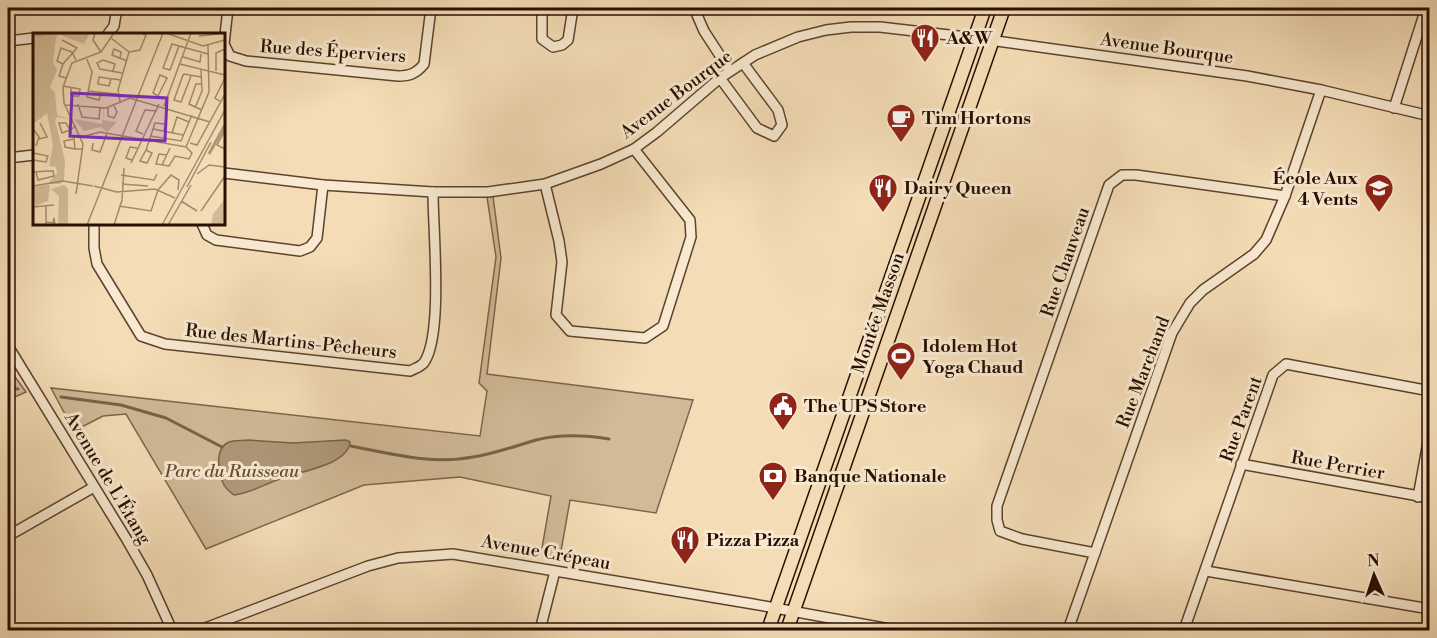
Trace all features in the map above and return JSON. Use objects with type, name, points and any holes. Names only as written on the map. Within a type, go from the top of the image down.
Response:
[{"type":"main road","name":"Montée Masson","points":[[768,630],[985,8]]},
{"type":"main road","name":"Montée Masson","points":[[787,630],[1004,8]]},
{"type":"main road","points":[[871,337],[887,343]]},
{"type":"street","points":[[109,33],[114,26],[117,8]]},
{"type":"street","name":"Rue des Éperviers","points":[[225,35],[228,8]]},
{"type":"street","name":"Rue des Éperviers","points":[[225,46],[230,56],[246,61],[409,76],[419,71],[424,64],[431,8]]},
{"type":"street","points":[[542,8],[542,39],[552,47],[562,45],[568,40],[573,8]]},
{"type":"street","points":[[694,8],[704,31],[730,71]]},
{"type":"street","points":[[1394,108],[1426,8]]},
{"type":"street","name":"Avenue Bourque","points":[[225,173],[323,185],[433,192],[488,192],[545,184],[601,164],[634,149],[720,78],[755,55],[798,37],[834,29],[880,27],[1247,76],[1321,90],[1430,116]]},
{"type":"street","points":[[8,41],[33,38]]},
{"type":"street","points":[[720,78],[757,128],[774,136],[782,126],[778,110],[743,63]]},
{"type":"street","name":"Rue Marchand","points":[[1068,630],[1172,333],[1190,303],[1203,290],[1254,254],[1266,240],[1285,196],[1321,90]]},
{"type":"street","points":[[545,184],[562,262],[556,315],[570,331],[645,338],[663,326],[691,237],[690,220],[634,149]]},
{"type":"street","points":[[8,158],[33,155]]},
{"type":"street","name":"Rue Chauveau","points":[[1095,553],[1023,539],[1000,531],[997,506],[1109,185],[1122,175],[1136,175],[1285,196]]},
{"type":"street","points":[[202,225],[207,235],[216,240],[300,251],[310,247],[317,238],[323,185]]},
{"type":"street","name":"Rue des Martins-Pêcheurs","points":[[94,225],[97,264],[141,336],[165,344],[410,371],[423,364],[430,351],[435,311],[433,192]]},
{"type":"street","name":"Avenue de L'Étang","points":[[8,346],[147,575],[172,630]]},
{"type":"street","name":"Rue Parent","points":[[1184,630],[1273,375],[1286,364],[1425,390],[1430,396]]},
{"type":"street","points":[[1418,497],[1430,431]]},
{"type":"street","name":"Rue Perrier","points":[[1241,464],[1430,498]]},
{"type":"street","points":[[8,537],[94,487]]},
{"type":"street","name":"Avenue Crépeau","points":[[200,630],[363,568],[398,558],[461,554],[895,630]]},
{"type":"street","points":[[540,630],[555,571]]},
{"type":"street","points":[[1206,571],[1430,609]]},
{"type":"green space","name":"Parc du Ruisseau","points":[[493,196],[501,258],[487,374],[693,400],[656,513],[570,500],[560,557],[541,554],[551,496],[460,477],[364,485],[206,549],[126,414],[103,416],[74,431],[51,388],[480,436],[487,391],[479,383],[496,257],[487,197]]},
{"type":"green space","points":[[8,367],[26,392],[8,400]]},
{"type":"shaded area","points":[[248,440],[293,443],[346,440],[350,442],[347,450],[333,462],[234,495],[226,488],[222,480],[219,455],[224,445],[229,442]]},
{"type":"waterway","points":[[8,388],[18,389]]},
{"type":"waterway","points":[[61,397],[121,405],[166,418],[222,447]]},
{"type":"waterway","points":[[351,446],[397,455],[442,460],[481,456],[554,437],[582,436],[609,439]]},
{"type":"place","name":"A&W","points":[[925,64]]},
{"type":"place","name":"Tim Hortons","points":[[901,144]]},
{"type":"place","name":"Dairy Queen","points":[[883,214]]},
{"type":"place","name":"École Aux 4 Vents","points":[[1379,214]]},
{"type":"place","name":"Idolem Hot Yoga Chaud","points":[[901,382]]},
{"type":"place","name":"The UPS Store","points":[[783,432]]},
{"type":"place","name":"Banque Nationale","points":[[773,502]]},
{"type":"place","name":"Pizza Pizza","points":[[685,566]]}]
